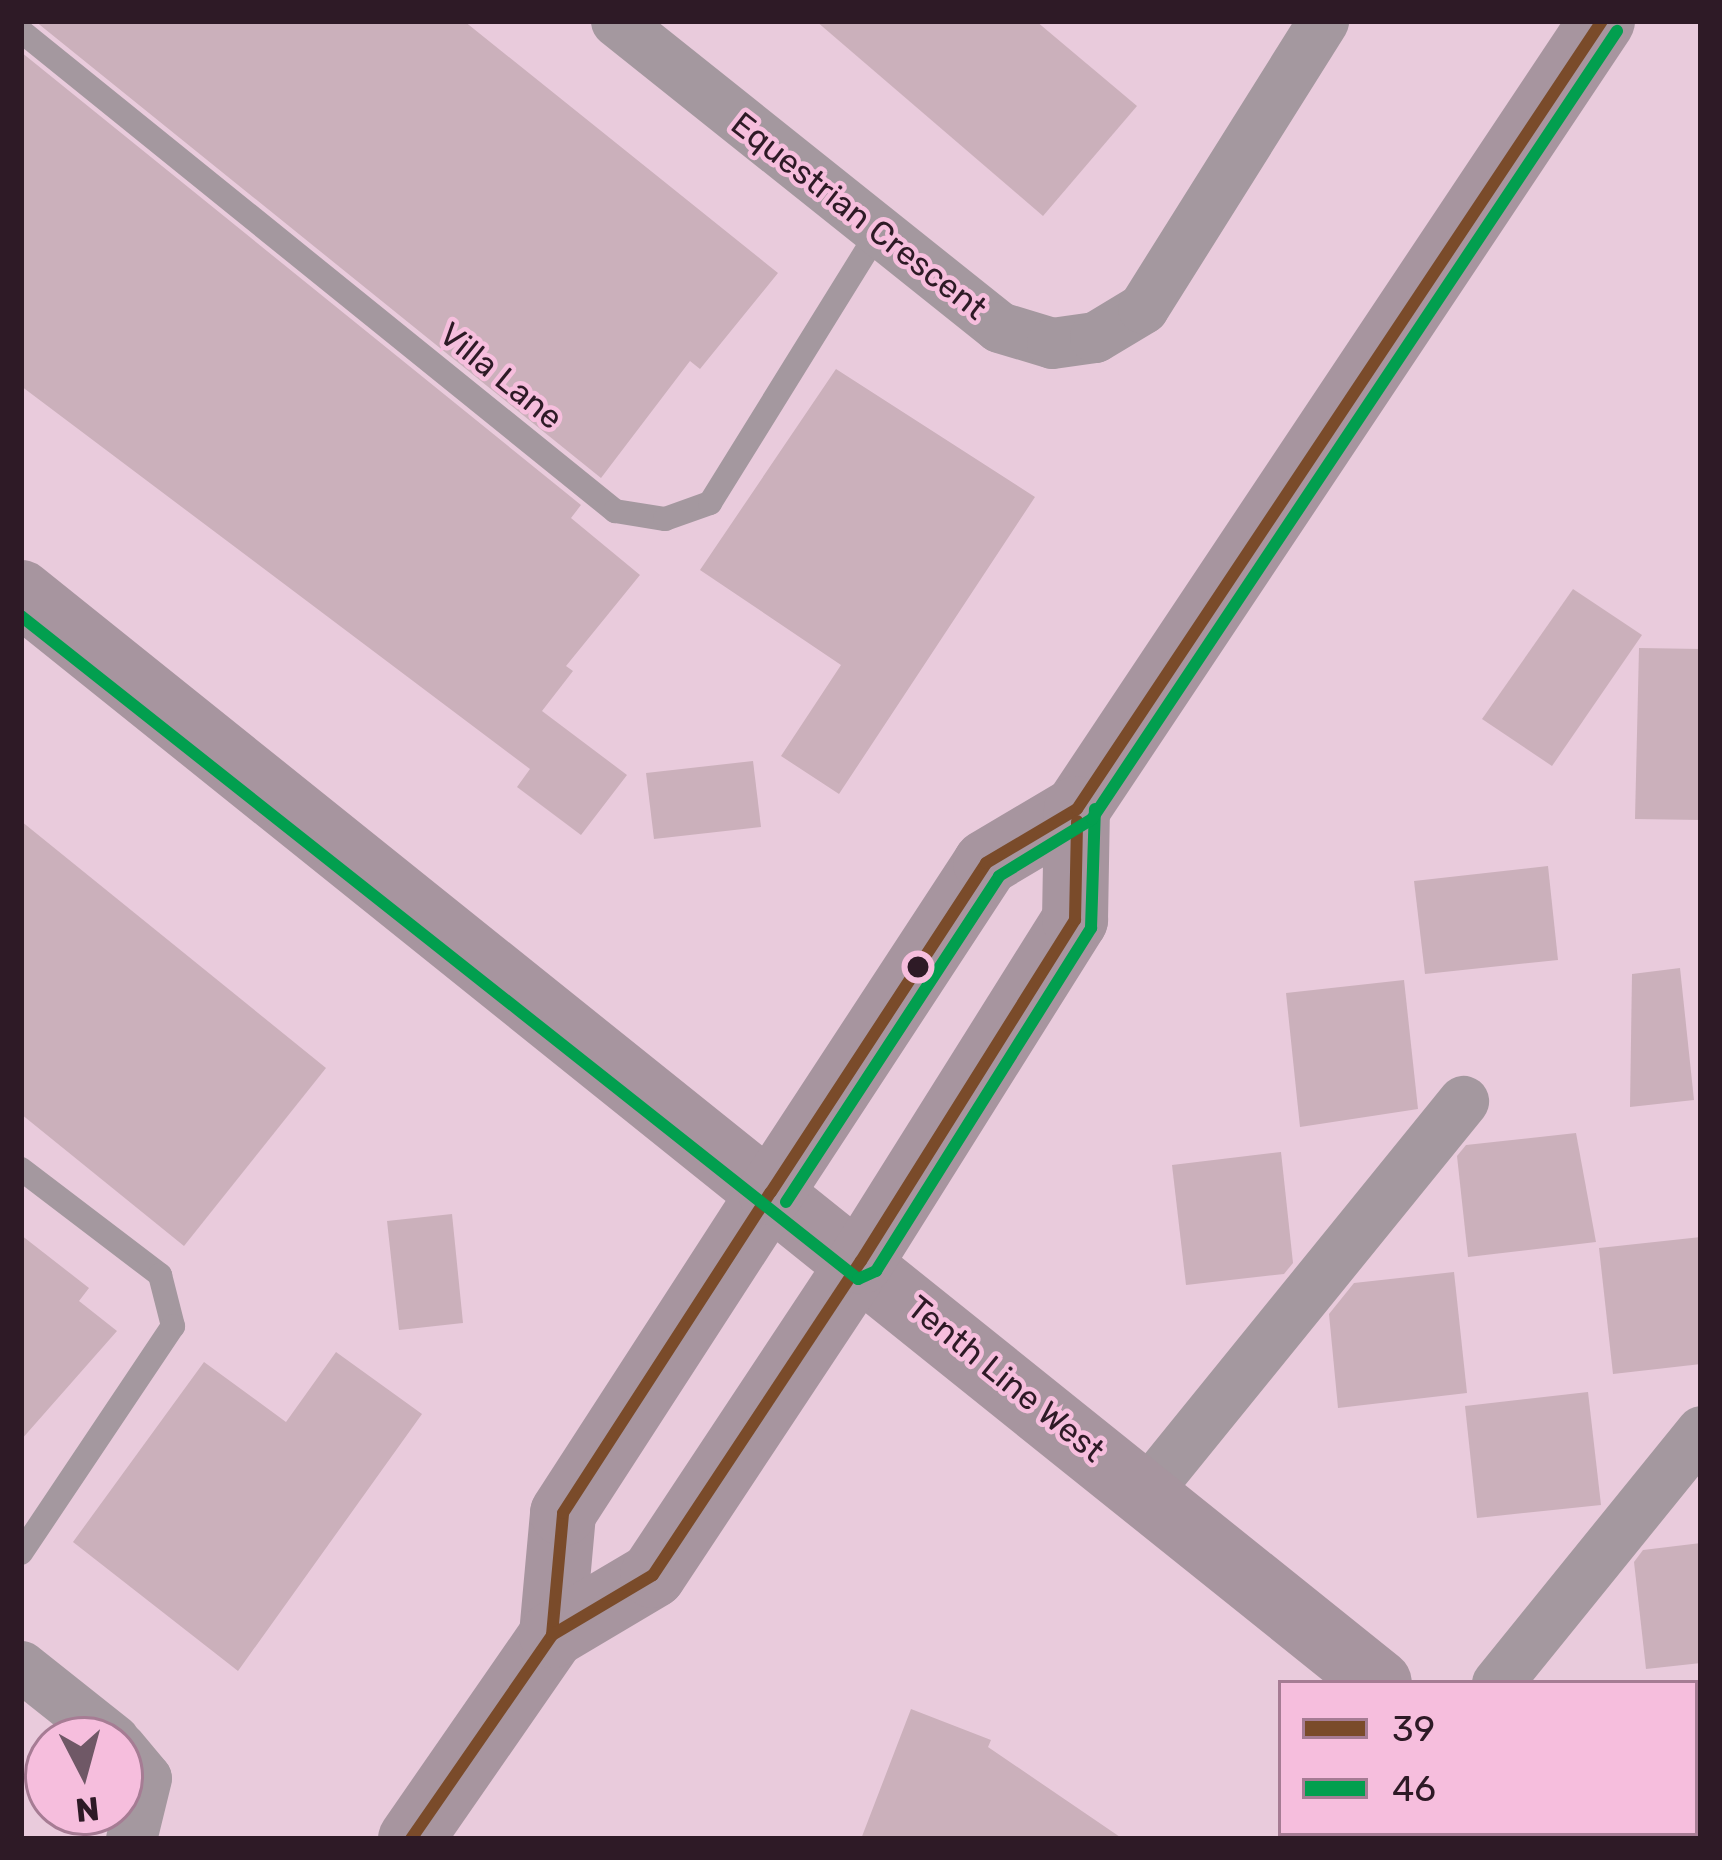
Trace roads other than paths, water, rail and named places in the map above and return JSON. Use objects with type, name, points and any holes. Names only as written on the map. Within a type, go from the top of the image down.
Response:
[{"type":"main road","points":[[552,1635],[563,1513],[771,1192],[986,863],[1077,809],[1602,21]]},
{"type":"main road","name":"Tenth Line West","points":[[21,593],[861,1261],[1374,1680]]},
{"type":"main road","points":[[411,1839],[552,1635],[653,1575],[861,1261],[1075,920],[1077,809]]},
{"type":"street","name":"Equestrian Crescent","points":[[616,21],[999,327],[1052,343],[1095,337],[1143,308],[1324,21]]},
{"type":"street","points":[[1145,1492],[1463,1101]]},
{"type":"street","points":[[1500,1680],[1701,1432]]},
{"type":"street","points":[[21,1666],[84,1716]]},
{"type":"lane","name":"Villa Lane","points":[[21,31],[615,511],[665,520],[710,503],[878,232]]},
{"type":"lane","points":[[21,1169],[160,1275],[173,1326],[21,1553]]}]
